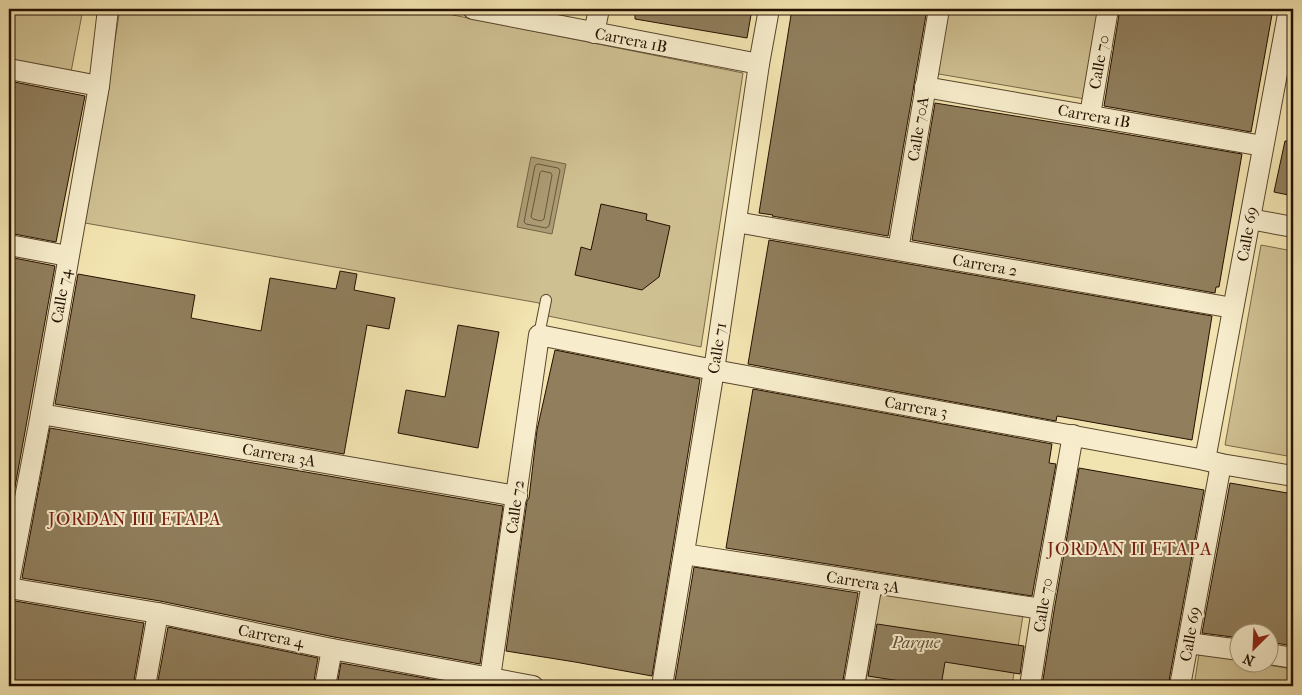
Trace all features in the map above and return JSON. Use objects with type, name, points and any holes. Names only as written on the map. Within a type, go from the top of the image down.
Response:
[{"type":"street","name":"Calle 74","points":[[9,582],[98,86],[108,9]]},
{"type":"street","name":"Carrera 1B","points":[[473,9],[759,64]]},
{"type":"street","points":[[594,33],[599,9]]},
{"type":"street","name":"Calle 71","points":[[662,686],[714,370],[759,64],[769,9]]},
{"type":"street","name":"Calle 70A","points":[[898,250],[939,9]]},
{"type":"street","name":"Calle 70","points":[[1090,116],[1108,9]]},
{"type":"street","name":"Calle 69","points":[[1180,686],[1188,643],[1233,308],[1289,9]]},
{"type":"street","points":[[9,69],[98,86]]},
{"type":"street","name":"Carrera 1B","points":[[925,87],[1263,146]]},
{"type":"street","points":[[1250,220],[1293,227]]},
{"type":"street","name":"Carrera 2","points":[[736,222],[1233,308]]},
{"type":"street","points":[[9,244],[68,256]]},
{"type":"street","name":"Carrera 3","points":[[539,335],[714,370],[1293,476]]},
{"type":"street","name":"Calle 72","points":[[490,678],[539,335]]},
{"type":"street","name":"Carrera 3A","points":[[40,414],[517,496]]},
{"type":"street","name":"Calle 70","points":[[1030,686],[1072,435]]},
{"type":"street","name":"Carrera 3A","points":[[684,554],[1042,609]]},
{"type":"street","points":[[854,686],[872,583]]},
{"type":"street","name":"Carrera 4","points":[[9,588],[158,613],[332,649],[533,686]]},
{"type":"street","points":[[146,686],[158,613]]},
{"type":"street","points":[[1188,643],[1230,649]]},
{"type":"street","points":[[325,686],[332,649]]},
{"type":"street","points":[[1280,656],[1293,658]]},
{"type":"lane","points":[[539,335],[546,300]]},
{"type":"green space","points":[[9,9],[83,9],[71,72],[9,60]]},
{"type":"green space","points":[[120,9],[423,9],[743,73],[701,347],[543,315],[539,303],[85,223]]},
{"type":"green space","points":[[944,9],[1101,9],[1085,99],[933,73]]},
{"type":"green space","points":[[1261,245],[1293,251],[1293,457],[1225,445]]},
{"type":"green space","name":"Parque","points":[[879,592],[1023,615],[1012,686],[865,686]]},
{"type":"green space","points":[[1199,654],[1230,659],[1230,672],[1280,672],[1280,667],[1293,669],[1293,686],[1194,686]]},
{"type":"water","points":[[531,157],[566,164],[552,234],[517,227]]},
{"type":"building","points":[[635,9],[752,9],[747,38],[635,19]]},
{"type":"building","points":[[792,9],[927,9],[888,236],[759,213]]},
{"type":"building","points":[[1120,9],[1273,9],[1251,132],[1104,106]]},
{"type":"building","points":[[9,81],[85,96],[56,242],[9,233]]},
{"type":"building","points":[[935,103],[1242,154],[1219,287],[1216,287],[1215,293],[912,240]]},
{"type":"building","points":[[1285,141],[1293,141],[1293,196],[1274,192]]},
{"type":"building","points":[[601,204],[647,214],[646,220],[670,226],[659,277],[642,290],[575,275],[581,247],[591,250]]},
{"type":"building","points":[[769,240],[1212,316],[1192,440],[1057,416],[1056,421],[748,364]]},
{"type":"building","points":[[9,257],[55,266],[9,520]]},
{"type":"building","points":[[340,271],[357,274],[354,290],[395,298],[389,329],[367,325],[344,454],[55,404],[78,274],[195,295],[191,318],[261,331],[270,278],[336,289]]},
{"type":"building","points":[[458,325],[499,332],[478,448],[398,433],[406,390],[445,397]]},
{"type":"building","points":[[555,350],[700,379],[652,676],[506,651],[527,501],[529,498],[537,430]]},
{"type":"building","points":[[753,389],[1052,444],[1049,463],[1056,464],[1032,596],[726,548]]},
{"type":"building","points":[[50,428],[503,506],[480,664],[334,637],[160,601],[22,578]]},
{"type":"building","points":[[1079,468],[1204,490],[1168,686],[1042,686]]},
{"type":"building","points":[[1230,483],[1293,494],[1293,646],[1280,644],[1280,622],[1230,622],[1230,637],[1202,633]]},
{"type":"building","points":[[694,567],[858,593],[842,686],[683,686],[684,683],[675,681]]},
{"type":"building","points":[[9,600],[144,623],[133,686],[9,686]]},
{"type":"building","points":[[877,624],[1024,646],[1020,674],[945,662],[941,686],[868,676]]},
{"type":"building","points":[[168,627],[318,658],[313,686],[157,686]]},
{"type":"building","points":[[341,663],[469,686],[337,686]]},
{"type":"district","name":"JORDAN III ETAPA","points":[[135,519]]},
{"type":"district","name":"JORDAN II ETAPA","points":[[1130,549]]}]
